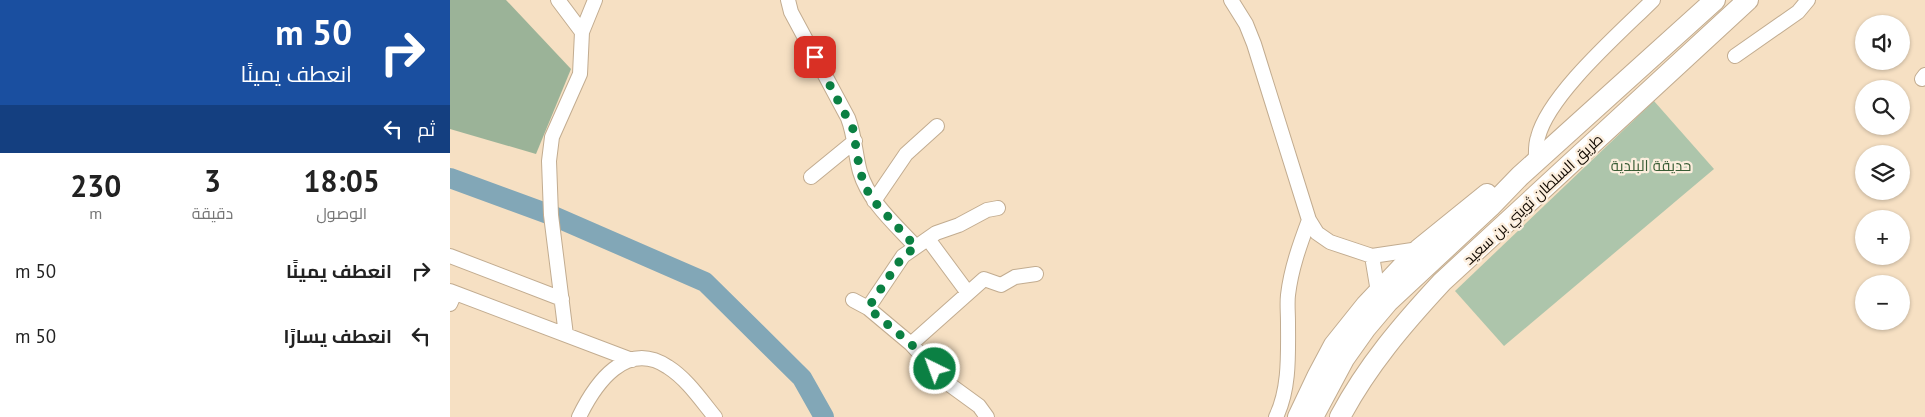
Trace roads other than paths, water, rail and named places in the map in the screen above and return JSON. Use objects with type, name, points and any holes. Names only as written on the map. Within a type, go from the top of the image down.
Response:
[{"type":"highway","name":"طريق السلطان ثويني بن سعيد","points":[[1313,417],[1344,359],[1366,328],[1388,302],[1490,207],[1520,176],[1715,0]]},
{"type":"highway","name":"طريق السلطان ثويني بن سعيد","points":[[1340,417],[1367,372],[1407,321],[1442,282],[1748,0]]},
{"type":"highway","points":[[1298,417],[1316,377],[1334,345],[1378,292],[1419,249],[1482,196],[1520,176]]},
{"type":"street","points":[[558,0],[582,32]]},
{"type":"street","points":[[566,335],[551,215],[549,161],[552,138],[580,74],[582,32],[595,0]]},
{"type":"street","points":[[788,0],[790,12],[848,118],[855,141],[860,172],[874,201],[916,247]]},
{"type":"street","points":[[1231,0],[1246,24],[1254,44],[1309,220],[1317,233],[1330,242],[1372,256],[1419,249]]},
{"type":"street","points":[[1536,163],[1538,137],[1542,125],[1557,102],[1572,82],[1653,0]]},
{"type":"street","points":[[1734,56],[1798,12],[1808,0]]},
{"type":"street","points":[[874,201],[906,154],[938,126]]},
{"type":"street","points":[[812,177],[855,141]]},
{"type":"street","points":[[868,308],[903,256],[936,233],[959,225],[987,210],[998,208]]},
{"type":"street","points":[[1276,417],[1282,406],[1285,390],[1288,345],[1288,296],[1300,244],[1309,220]]},
{"type":"street","points":[[928,239],[968,293]]},
{"type":"street","points":[[450,256],[562,299]]},
{"type":"street","points":[[1372,256],[1378,292]]},
{"type":"street","points":[[911,344],[984,279],[1001,285],[1015,276],[1036,274]]},
{"type":"street","points":[[452,296],[632,360]]},
{"type":"street","points":[[853,300],[868,308],[911,344],[946,382],[979,406],[987,417]]},
{"type":"street","points":[[579,417],[603,377],[616,366],[632,360],[660,362],[669,367],[686,381],[715,417]]},
{"type":"waterway","points":[[450,178],[551,215],[705,282],[802,378],[824,417]]},
{"type":"park label","name":"حديقة البلدية","points":[[1651,165]]}]
